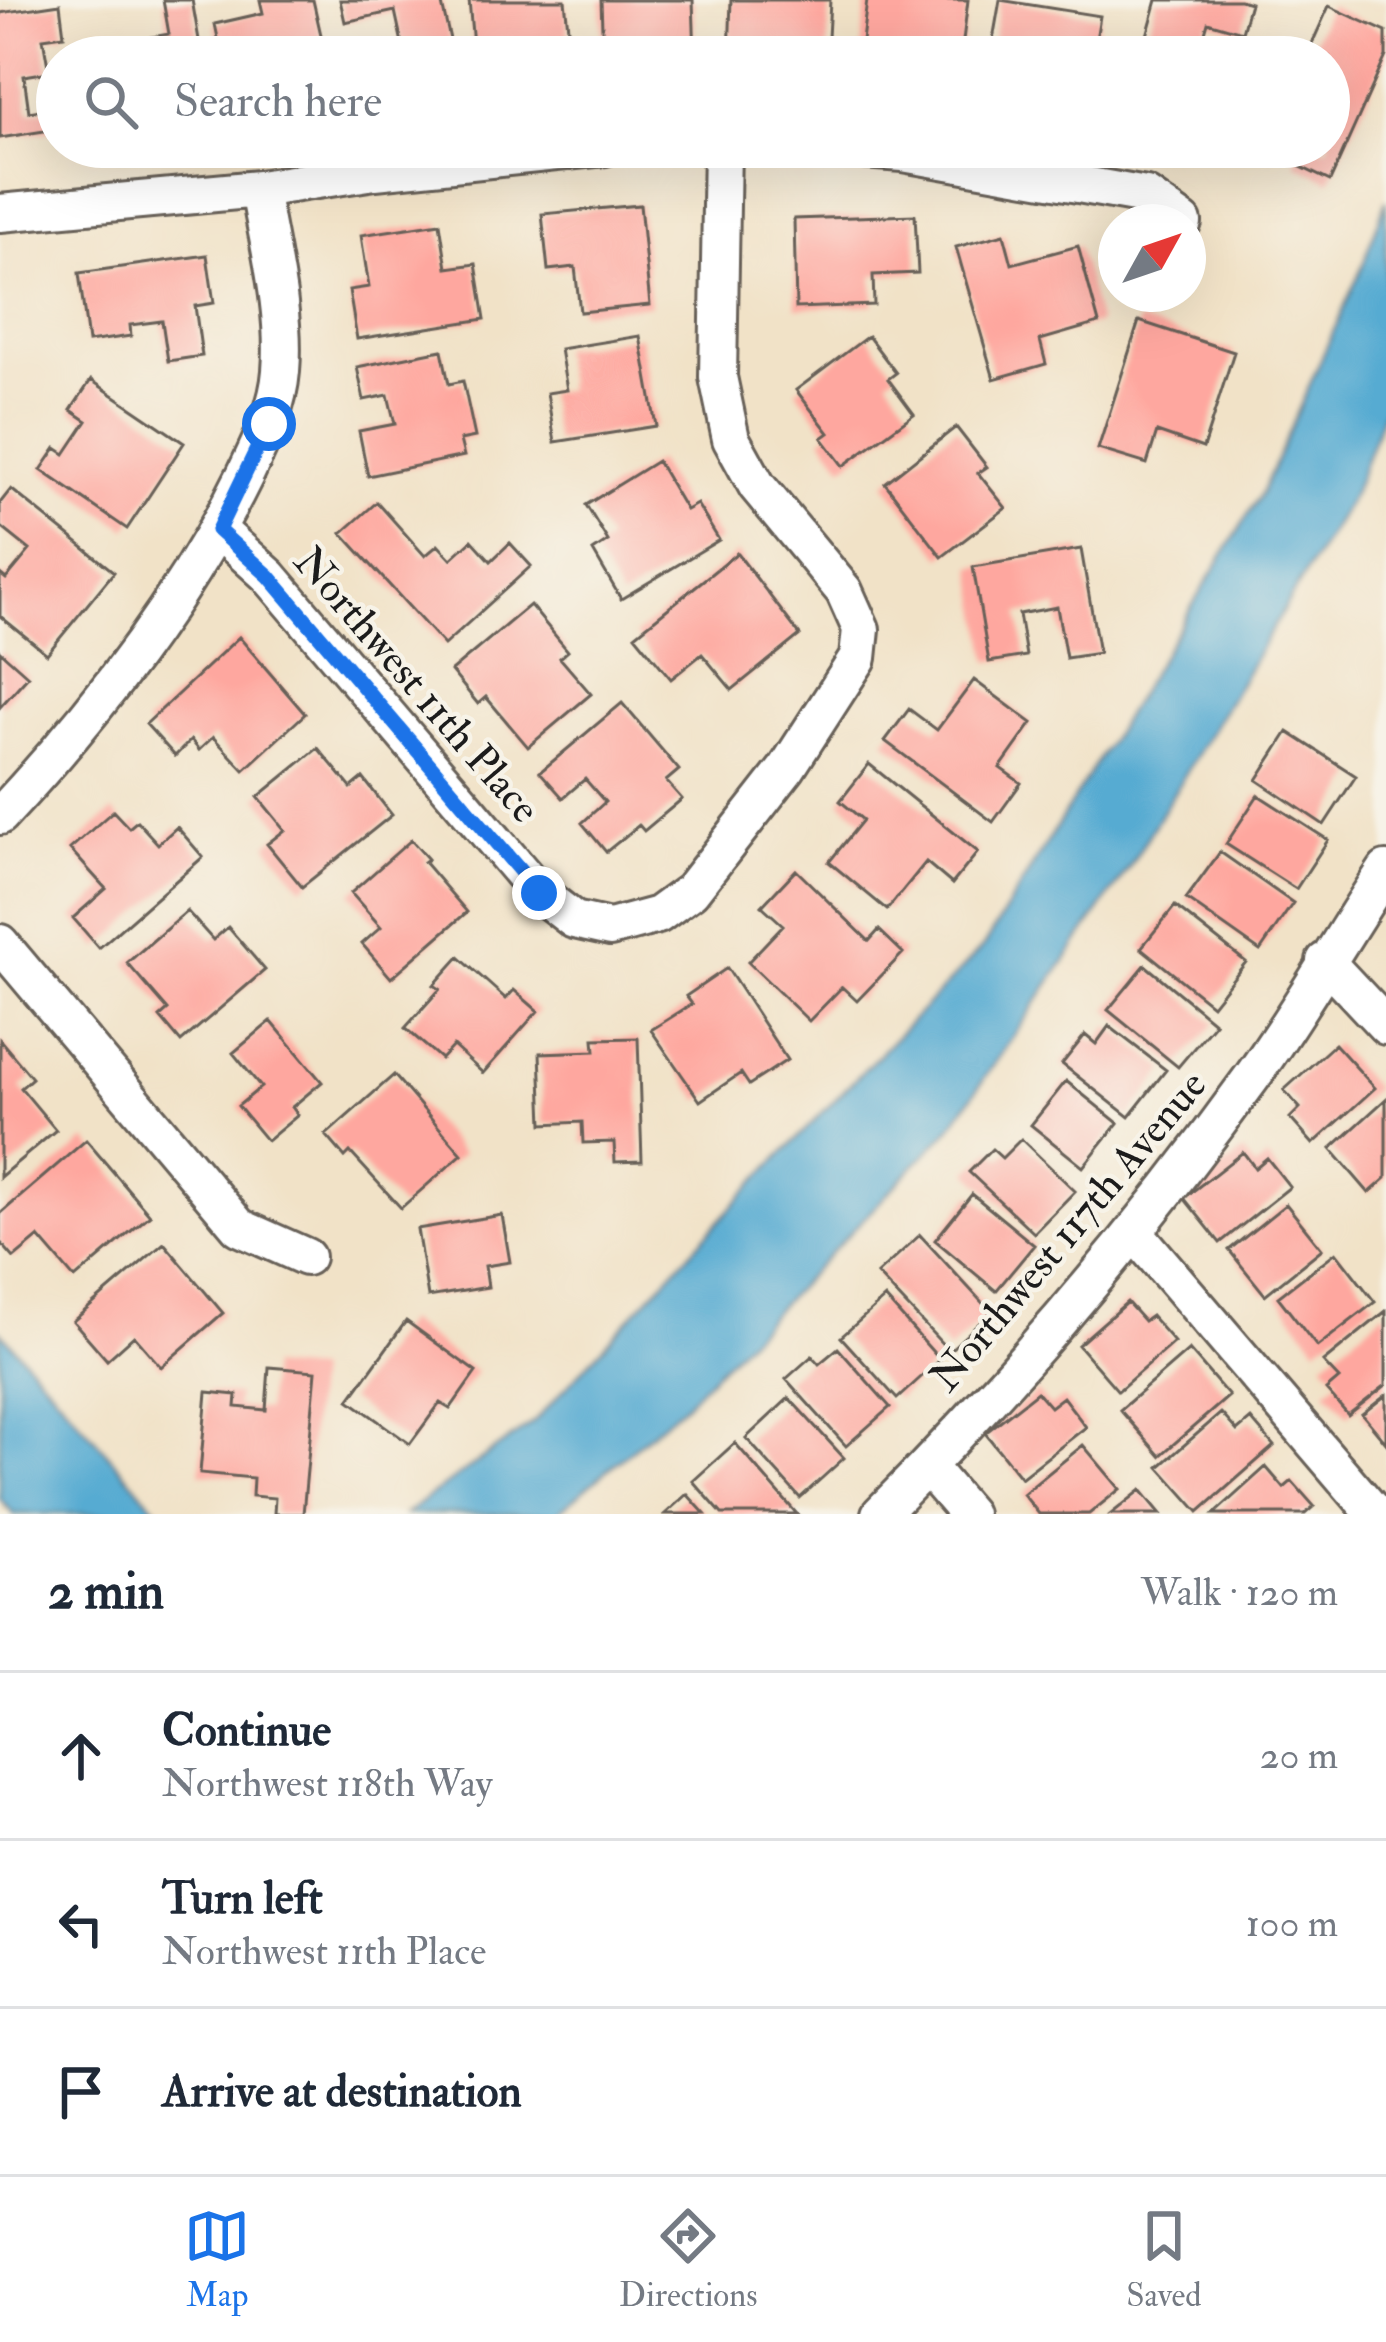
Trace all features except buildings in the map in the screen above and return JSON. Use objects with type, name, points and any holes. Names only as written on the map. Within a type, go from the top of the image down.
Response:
[{"type":"street","points":[[0,213],[259,189],[412,168]]},
{"type":"street","name":"Northwest 11th Place","points":[[218,530],[269,576],[539,893],[574,920],[610,928],[658,915],[691,891],[811,731],[858,658],[860,629],[844,591],[757,486],[730,439],[718,377],[722,168]]},
{"type":"street","points":[[988,168],[1146,196],[1157,204]]},
{"type":"street","points":[[0,816],[105,697],[218,530],[269,424],[281,372],[279,308],[259,189]]},
{"type":"street","name":"Northwest 117th Avenue","points":[[880,1514],[1135,1233],[1255,1072],[1386,870]]},
{"type":"street","points":[[0,943],[239,1227],[306,1256]]},
{"type":"street","points":[[1325,961],[1386,1026]]},
{"type":"street","points":[[1135,1233],[1375,1514]]},
{"type":"street","points":[[927,1466],[968,1514]]},
{"type":"water","points":[[1386,200],[1386,406],[1353,494],[1130,866],[949,1130],[685,1404],[556,1514],[405,1514],[535,1421],[758,1179],[983,947],[1262,492],[1363,265]]},
{"type":"water","points":[[0,1331],[161,1514],[13,1514],[0,1499]]},
{"type":"route","points":[[269,424],[218,530],[269,576],[539,893]]}]
